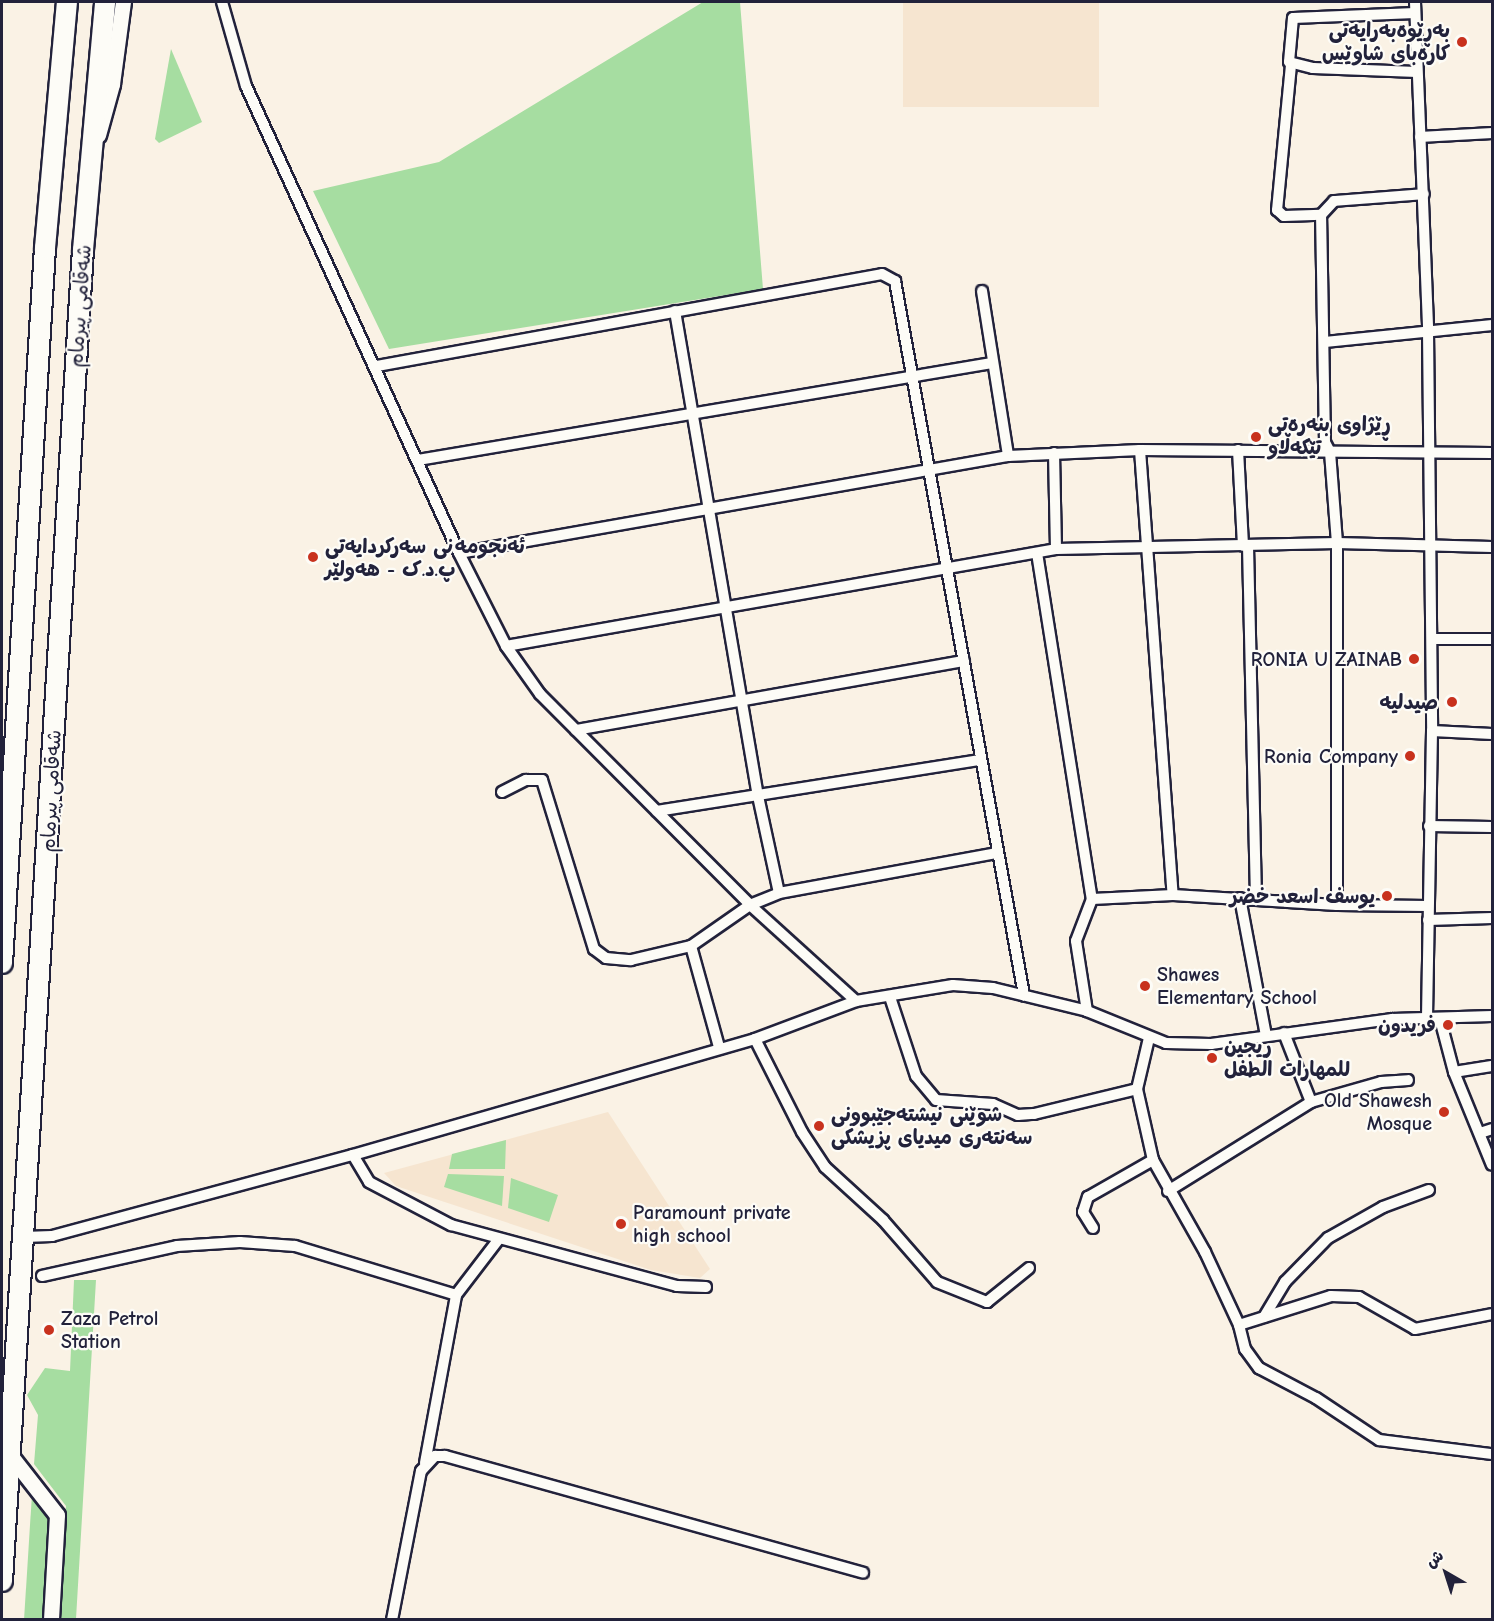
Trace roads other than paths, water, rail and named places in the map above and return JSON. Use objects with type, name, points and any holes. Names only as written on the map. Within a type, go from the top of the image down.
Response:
[{"type":"highway","name":"شەقامی پیرمام","points":[[2,963],[45,248],[67,2]]},
{"type":"highway","name":"شەقامی پیرمام","points":[[2,1581],[92,149],[105,2]]},
{"type":"street","points":[[92,149],[112,84],[123,2]]},
{"type":"street","points":[[222,2],[246,86],[376,366],[459,553],[506,646],[540,694],[750,905],[856,1001]]},
{"type":"street","points":[[1415,2],[1428,331],[1432,639],[1427,1018]]},
{"type":"street","points":[[1321,215],[1284,216],[1277,210],[1293,18],[1415,13]]},
{"type":"street","points":[[1290,64],[1417,72]]},
{"type":"street","points":[[1420,137],[1492,133]]},
{"type":"street","points":[[1337,905],[1337,543],[1330,452],[1325,442],[1321,215],[1334,201],[1424,194]]},
{"type":"street","points":[[376,366],[882,274],[895,281],[1024,995]]},
{"type":"street","points":[[982,291],[1008,456]]},
{"type":"street","points":[[675,311],[758,796],[779,893]]},
{"type":"street","points":[[1325,342],[1492,325]]},
{"type":"street","points":[[418,460],[992,363]]},
{"type":"street","points":[[459,553],[1008,456],[1140,450],[1330,452],[1428,450],[1492,453]]},
{"type":"street","points":[[1140,450],[1173,895]]},
{"type":"street","points":[[1238,450],[1246,546],[1256,899]]},
{"type":"street","points":[[1054,453],[1056,549]]},
{"type":"street","points":[[506,646],[725,605],[1056,549],[1147,545],[1246,546],[1337,543],[1492,547]]},
{"type":"street","points":[[1037,553],[1092,899],[1076,941],[1087,1011]]},
{"type":"street","points":[[1432,639],[1492,639]]},
{"type":"street","points":[[576,730],[964,661]]},
{"type":"street","points":[[1432,731],[1492,734]]},
{"type":"street","points":[[657,812],[980,760]]},
{"type":"street","points":[[502,792],[526,780],[542,780],[594,949],[606,958],[631,960],[691,946],[750,905],[779,893],[997,853]]},
{"type":"street","points":[[1429,826],[1492,827]]},
{"type":"street","points":[[1092,899],[1173,895],[1337,905],[1428,906]]},
{"type":"street","points":[[1240,898],[1266,1035]]},
{"type":"street","points":[[1428,920],[1492,918]]},
{"type":"street","points":[[691,946],[719,1047]]},
{"type":"street","points":[[24,1237],[52,1236],[353,1155],[719,1047],[755,1039],[856,1001],[952,985],[1024,995],[1087,1011],[1166,1043],[1211,1044],[1266,1035],[1427,1018],[1492,1016]]},
{"type":"street","points":[[890,997],[916,1076],[936,1100],[993,1104],[1018,1115],[1034,1114],[1137,1089]]},
{"type":"street","points":[[1440,1019],[1454,1072],[1492,1165]]},
{"type":"street","points":[[1284,1033],[1311,1102]]},
{"type":"street","points":[[1149,1038],[1137,1089],[1153,1160],[1168,1191],[1205,1252],[1239,1325],[1245,1349],[1258,1368],[1316,1398],[1379,1440],[1492,1454]]},
{"type":"street","points":[[755,1039],[802,1132],[825,1167],[883,1220],[936,1282],[987,1302],[1029,1268]]},
{"type":"street","points":[[1454,1072],[1492,1066]]},
{"type":"street","points":[[1168,1191],[1311,1102],[1381,1082],[1408,1080]]},
{"type":"street","points":[[1480,1133],[1492,1129]]},
{"type":"street","points":[[353,1155],[369,1182],[451,1225],[498,1240],[677,1286],[706,1287]]},
{"type":"street","points":[[1093,1228],[1083,1212],[1088,1197],[1153,1160]]},
{"type":"street","points":[[1264,1317],[1285,1282],[1328,1238],[1383,1207],[1428,1190]]},
{"type":"street","points":[[393,1620],[456,1295],[498,1240]]},
{"type":"street","points":[[42,1276],[177,1246],[240,1242],[295,1246],[456,1295]]},
{"type":"street","points":[[1239,1325],[1331,1296],[1359,1298],[1414,1329],[1492,1314]]},
{"type":"street","points":[[10,1455],[57,1515],[51,1620]]},
{"type":"street","points":[[425,1463],[445,1456],[863,1573]]},
{"type":"place","name":"بەڕێوەبەرایەتی کارەبای شاوێس","points":[[1462,42]]},
{"type":"place","name":"ڕێژاوی بنەرەتی تێکەڵاو","points":[[1256,437]]},
{"type":"place","name":"ئەنجومەنی سەرکردایەتی پ.د.ک - هەولێر","points":[[313,557]]},
{"type":"place","name":"RONIA U ZAINAB","points":[[1414,659]]},
{"type":"place","name":"صیدلیە","points":[[1452,702]]},
{"type":"place","name":"Ronia Company","points":[[1410,756]]},
{"type":"place","name":"يوسف اسعد خضر","points":[[1387,896]]},
{"type":"place","name":"Shawes Elementary School","points":[[1145,986]]},
{"type":"place","name":"فريدون","points":[[1448,1025]]},
{"type":"place","name":"ريجين للمهارات الطفل","points":[[1212,1058]]},
{"type":"place","name":"Old Shawesh Mosque","points":[[1444,1112]]},
{"type":"place","name":"شوێنی نیشتەجێبوونی سەنتەری میدیای پزیشکی","points":[[819,1126]]},
{"type":"place","name":"Paramount private high school","points":[[621,1224]]},
{"type":"place","name":"Zaza Petrol Station","points":[[49,1330]]}]
